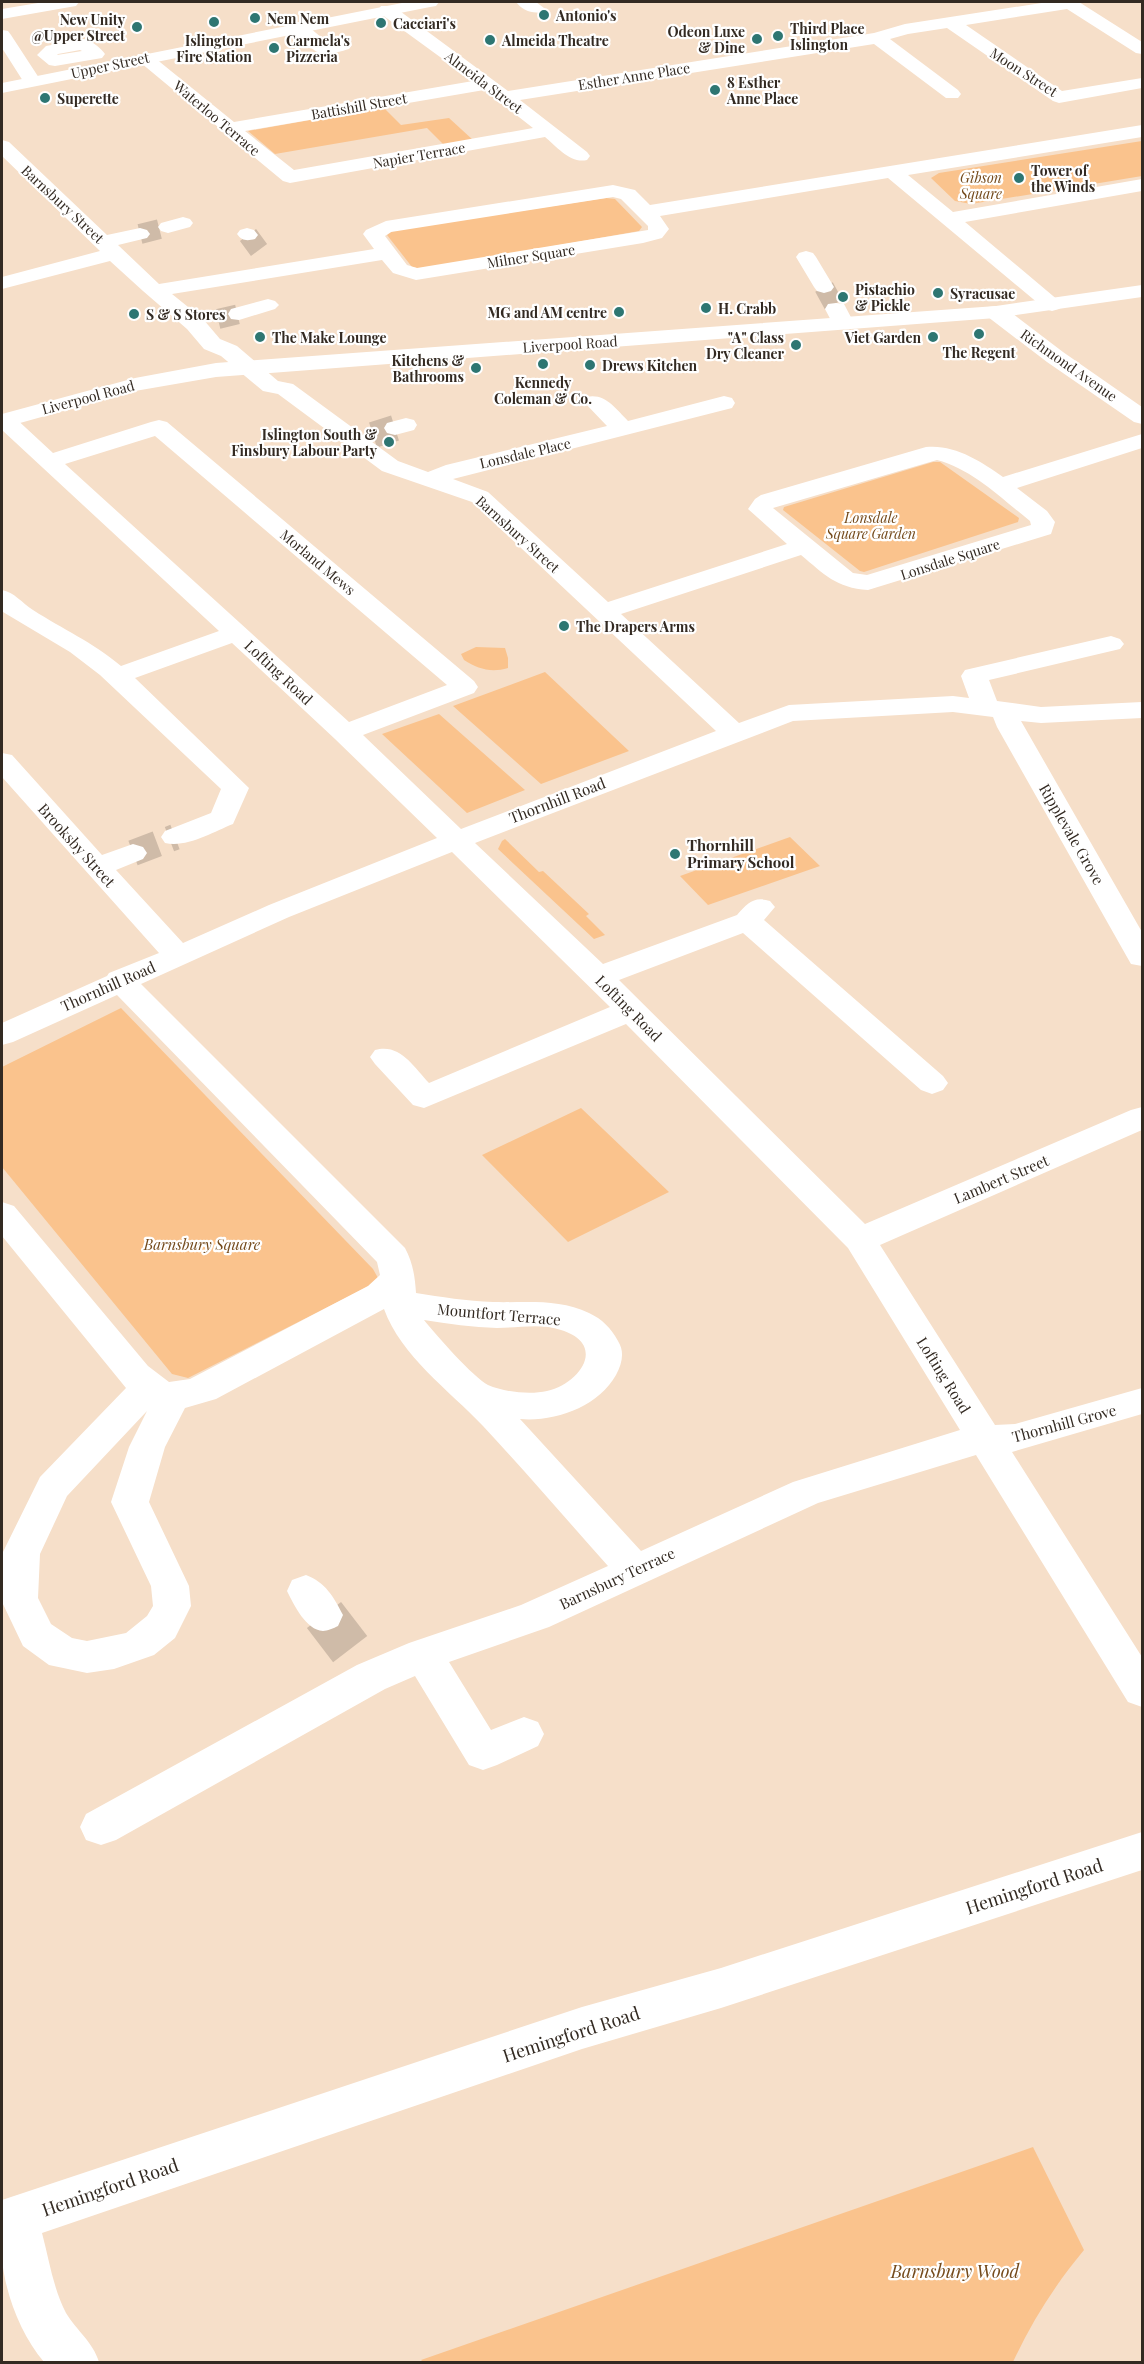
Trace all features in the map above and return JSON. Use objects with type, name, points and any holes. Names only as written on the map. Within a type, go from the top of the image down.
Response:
[{"type":"main road","points":[[2,14],[70,2]]},
{"type":"main road","name":"Upper Street","points":[[2,87],[32,81],[98,56],[144,58],[427,2]]},
{"type":"main road","points":[[1069,2],[1143,49]]},
{"type":"main road","name":"Esther Anne Place","points":[[504,97],[877,38],[904,29],[1069,2]]},
{"type":"main road","points":[[42,6],[59,23]]},
{"type":"main road","name":"Almeida Street","points":[[387,10],[488,84],[580,156]]},
{"type":"main road","name":"Moon Street","points":[[949,21],[1059,97],[1143,83]]},
{"type":"main road","points":[[298,27],[324,48],[343,45]]},
{"type":"main road","points":[[2,35],[32,81]]},
{"type":"main road","points":[[877,38],[952,94]]},
{"type":"main road","points":[[20,63],[48,57],[63,60],[98,56]]},
{"type":"main road","name":"Waterloo Terrace","points":[[144,58],[290,177]]},
{"type":"main road","name":"Battishill Street","points":[[229,128],[488,84]]},
{"type":"main road","name":"Napier Terrace","points":[[290,177],[549,131]]},
{"type":"main road","points":[[646,212],[1143,131]]},
{"type":"main road","name":"Barnsbury Street","points":[[2,146],[115,253],[122,273],[128,280],[152,289],[195,324],[212,344],[229,351],[271,386],[285,389],[364,438],[390,466],[429,480],[458,487],[480,497],[734,733]]},
{"type":"main road","points":[[892,172],[1052,305]]},
{"type":"main road","points":[[948,219],[1143,185]]},
{"type":"main road","name":"Milner Square","points":[[626,192],[657,224],[659,229],[655,234],[643,237],[426,273],[407,273],[400,270],[386,253],[373,234],[386,227],[602,193],[626,192]]},
{"type":"main road","points":[[5,279],[115,253],[140,234]]},
{"type":"main road","points":[[152,289],[269,264],[386,253]]},
{"type":"main road","points":[[806,257],[824,287]]},
{"type":"main road","name":"Liverpool Road","points":[[3,420],[121,387],[216,370],[839,316],[996,312],[1143,291]]},
{"type":"main road","points":[[195,324],[268,305]]},
{"type":"main road","name":"Richmond Avenue","points":[[996,312],[1055,357],[1143,417]]},
{"type":"main road","points":[[212,344],[208,350],[216,370]]},
{"type":"main road","points":[[595,402],[632,427]]},
{"type":"main road","name":"Lonsdale Place","points":[[429,480],[454,470],[724,402]]},
{"type":"main road","points":[[50,461],[185,419]]},
{"type":"main road","name":"Lofting Road","points":[[3,420],[345,733],[598,977],[860,1240],[1143,1690]]},
{"type":"main road","name":"Morland Mews","points":[[159,427],[465,687],[345,733]]},
{"type":"main road","points":[[998,486],[1143,441]]},
{"type":"main road","name":"Lonsdale Square","points":[[937,453],[959,458],[1039,516],[1043,522],[1042,529],[868,584],[844,579],[804,546],[764,514],[760,509],[763,504],[915,457],[937,453]]},
{"type":"main road","points":[[603,612],[804,546]]},
{"type":"main road","points":[[2,597],[27,617],[75,643],[117,676],[235,788],[223,818],[175,837]]},
{"type":"main road","points":[[117,676],[237,633]]},
{"type":"main road","name":"Ripplevale Grove","points":[[1112,644],[974,676],[994,708],[1010,727],[1143,957]]},
{"type":"main road","name":"Thornhill Road","points":[[2,1035],[177,955],[455,840],[734,733],[800,711],[954,704],[1041,715],[1143,710]]},
{"type":"main road","name":"Brooksby Street","points":[[2,761],[177,955]]},
{"type":"main road","points":[[96,867],[133,853]]},
{"type":"main road","points":[[598,977],[753,914],[932,1083]]},
{"type":"main road","points":[[2,1214],[160,1393],[185,1396],[380,1295],[399,1291],[393,1257],[120,980]]},
{"type":"main road","points":[[386,1057],[432,1105],[631,1010]]},
{"type":"main road","name":"Lambert Street","points":[[860,1240],[1143,1118]]},
{"type":"main road","name":"Mountfort Terrace","points":[[476,1395],[521,1406],[547,1405],[571,1396],[591,1384],[603,1369],[606,1354],[598,1337],[576,1321],[542,1314],[495,1315],[399,1291],[404,1317],[414,1332],[444,1366],[476,1395],[634,1569]]},
{"type":"main road","points":[[160,1393],[130,1502],[170,1586],[172,1606],[161,1627],[140,1644],[114,1653],[87,1657],[63,1653],[37,1635],[19,1598],[21,1554],[53,1487],[160,1393]]},
{"type":"main road","name":"Thornhill Grove","points":[[985,1439],[1015,1438],[1143,1401]]},
{"type":"main road","name":"Barnsbury Terrace","points":[[101,1827],[260,1740],[366,1670],[423,1655],[536,1616],[634,1569],[806,1492],[961,1444],[985,1439]]},
{"type":"main road","points":[[423,1655],[483,1753],[524,1734]]},
{"type":"main road","name":"Hemingford Road","points":[[8,2221],[582,2028],[721,1988],[1143,1851]]},
{"type":"main road","points":[[8,2221],[36,2304],[51,2333],[75,2362]]},
{"type":"green space","points":[[383,107],[401,125],[449,118],[473,140],[444,145],[427,128],[275,154],[248,131]]},
{"type":"green space","name":"Gibson Square","points":[[1142,141],[1142,176],[971,204],[955,201],[931,178],[939,173]]},
{"type":"green space","points":[[606,198],[615,199],[642,227],[639,231],[423,269],[412,267],[387,235],[394,230]]},
{"type":"green space","name":"Lonsdale Square Garden","points":[[933,462],[940,462],[1019,518],[1018,522],[864,572],[783,510],[784,507]]},
{"type":"green space","points":[[476,647],[505,648],[508,668],[485,669],[464,660],[461,654]]},
{"type":"green space","points":[[545,672],[629,751],[541,784],[453,706]]},
{"type":"green space","points":[[439,714],[525,790],[467,813],[382,734]]},
{"type":"green space","points":[[790,837],[820,866],[708,905],[680,876]]},
{"type":"green space","points":[[505,839],[539,872],[543,871],[589,914],[586,916],[605,935],[594,939],[498,849]]},
{"type":"green space","name":"Barnsbury Square","points":[[121,1008],[373,1269],[378,1278],[371,1285],[188,1378],[172,1374],[2,1167],[2,1067]]},
{"type":"green space","points":[[581,1108],[669,1192],[568,1242],[482,1155]]},
{"type":"green space","name":"Barnsbury Wood","points":[[1033,2147],[1084,2250],[1063,2276],[1045,2304],[1013,2362],[423,2362],[421,2360]]},
{"type":"tunnel","points":[[140,234],[168,227]]},
{"type":"tunnel","points":[[248,235],[259,250]]},
{"type":"tunnel","points":[[824,287],[836,309]]},
{"type":"tunnel","points":[[218,319],[239,314]]},
{"type":"tunnel","points":[[373,435],[395,428]]},
{"type":"tunnel","points":[[133,853],[175,837]]},
{"type":"tunnel","points":[[324,1615],[360,1662]]},
{"type":"place","name":"Antonio's","points":[[544,15]]},
{"type":"place","name":"Nem Nem","points":[[255,18]]},
{"type":"place","name":"Islington Fire Station","points":[[214,22]]},
{"type":"place","name":"Cacciari's","points":[[381,23]]},
{"type":"place","name":"New Unity @Upper Street","points":[[137,27]]},
{"type":"place","name":"Third Place Islington","points":[[778,36]]},
{"type":"place","name":"Odeon Luxe & Dine","points":[[757,39]]},
{"type":"place","name":"Almeida Theatre","points":[[490,40]]},
{"type":"place","name":"Carmela's Pizzeria","points":[[274,48]]},
{"type":"place","name":"8 Esther Anne Place","points":[[715,90]]},
{"type":"place","name":"Superette","points":[[45,98]]},
{"type":"place","name":"Tower of the Winds","points":[[1019,178]]},
{"type":"place","name":"Syracusae","points":[[938,293]]},
{"type":"place","name":"Pistachio & Pickle","points":[[843,297]]},
{"type":"place","name":"H. Crabb","points":[[706,308]]},
{"type":"place","name":"MG and AM centre","points":[[619,312]]},
{"type":"place","name":"S & S Stores","points":[[134,314]]},
{"type":"place","name":"The Regent","points":[[979,334]]},
{"type":"place","name":"The Make Lounge","points":[[260,337]]},
{"type":"place","name":"Viet Garden","points":[[933,337]]},
{"type":"place","name":"\"A\" Class Dry Cleaner","points":[[796,345]]},
{"type":"place","name":"Kennedy Coleman & Co.","points":[[543,364]]},
{"type":"place","name":"Drews Kitchen","points":[[590,365]]},
{"type":"place","name":"Kitchens & Bathrooms","points":[[476,368]]},
{"type":"place","name":"Islington South & Finsbury Labour Party","points":[[389,442]]},
{"type":"place","name":"The Drapers Arms","points":[[564,626]]},
{"type":"place","name":"Thornhill Primary School","points":[[675,854]]}]
